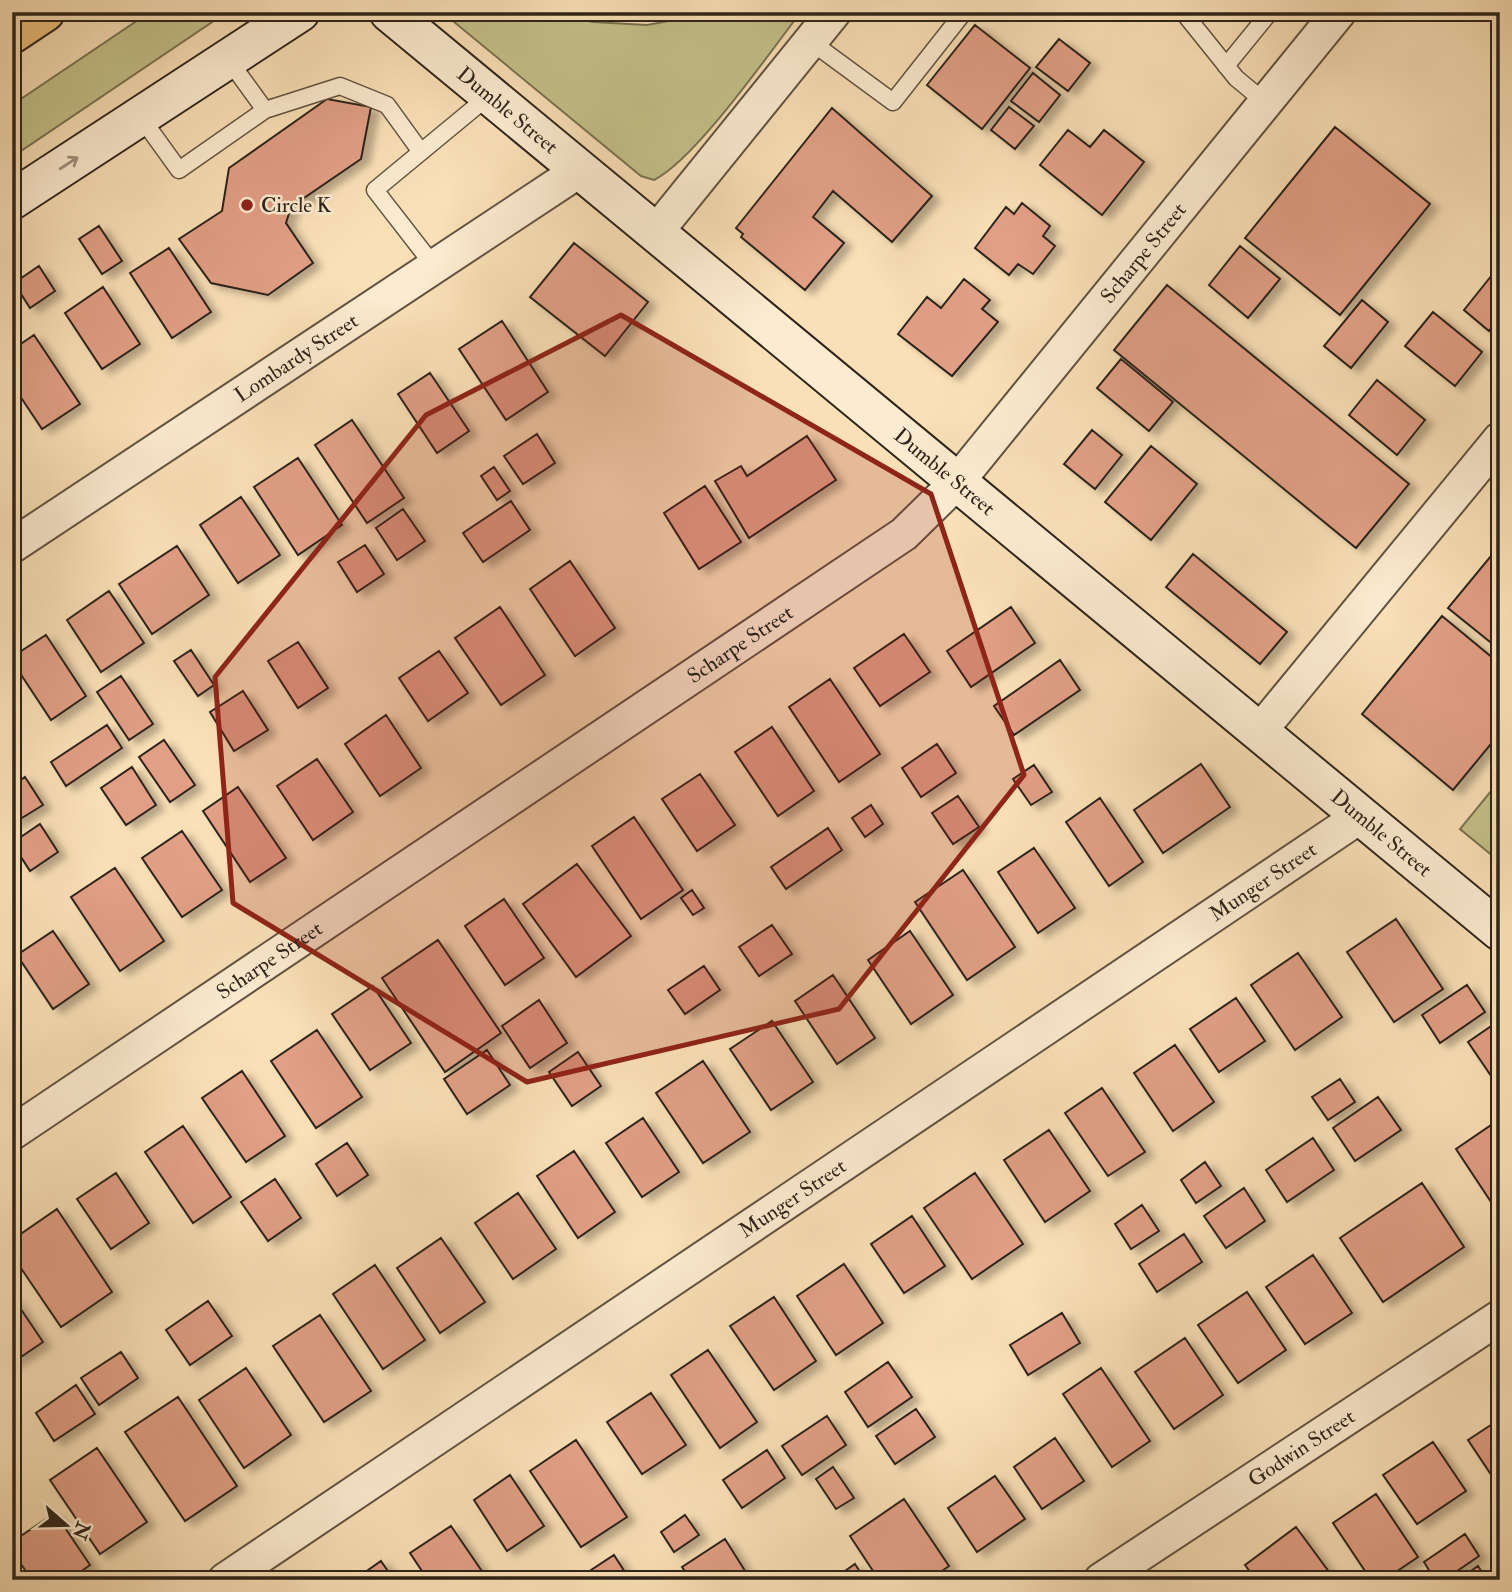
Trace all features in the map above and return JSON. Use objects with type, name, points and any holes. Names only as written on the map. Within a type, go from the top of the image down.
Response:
[{"type":"highway","points":[[12,34],[45,12]]},
{"type":"street","points":[[12,200],[300,12]]},
{"type":"street","name":"Dumble Street","points":[[389,12],[1500,931]]},
{"type":"street","points":[[656,232],[834,12]]},
{"type":"street","name":"Scharpe Street","points":[[12,1133],[904,534],[957,482],[1339,12]]},
{"type":"street","name":"Lombardy Street","points":[[12,546],[580,170]]},
{"type":"street","points":[[1259,732],[1500,439]]},
{"type":"street","name":"Munger Street","points":[[225,1580],[1359,817]]},
{"type":"street","name":"Godwin Street","points":[[1101,1580],[1500,1317]]},
{"type":"lane","points":[[810,41],[893,102],[964,12]]},
{"type":"lane","points":[[1183,12],[1226,66],[1266,103]]},
{"type":"lane","points":[[1226,66],[1270,12]]},
{"type":"lane","points":[[228,59],[265,110]]},
{"type":"lane","points":[[140,116],[179,170],[265,110],[341,86],[387,105],[421,152]]},
{"type":"lane","points":[[435,266],[375,190],[489,95]]},
{"type":"highlighted area","points":[[621,315],[931,494],[1024,775],[839,1009],[527,1082],[233,903],[215,677],[426,415]]},
{"type":"shaded area","points":[[150,12],[227,12],[12,157],[12,105]]},
{"type":"shaded area","points":[[453,12],[546,12],[593,22],[647,25],[718,12],[801,12],[711,128],[690,151],[654,180],[641,176],[448,17]]},
{"type":"shaded area","points":[[1500,780],[1500,862],[1460,829]]},
{"type":"building","points":[[975,25],[1030,68],[982,129],[927,85]]},
{"type":"building","points":[[1059,39],[1090,63],[1068,91],[1036,67]]},
{"type":"building","points":[[1033,73],[1060,95],[1039,122],[1011,101]]},
{"type":"building","points":[[327,99],[371,107],[361,159],[291,207],[286,223],[313,263],[268,295],[211,283],[179,239],[222,211],[229,168]]},
{"type":"building","points":[[1009,107],[1034,126],[1015,149],[991,130]]},
{"type":"building","points":[[832,108],[932,196],[892,242],[833,191],[813,217],[844,243],[805,290],[741,237],[743,234],[736,228]]},
{"type":"building","points":[[1335,127],[1430,204],[1340,315],[1245,238]]},
{"type":"building","points":[[1068,130],[1090,147],[1104,130],[1144,162],[1102,215],[1040,165]]},
{"type":"building","points":[[1022,203],[1050,226],[1043,236],[1055,246],[1033,274],[1018,264],[1009,275],[975,248],[1006,207],[1014,214]]},
{"type":"building","points":[[99,226],[122,261],[102,274],[79,239]]},
{"type":"building","points":[[574,243],[648,302],[605,356],[530,297]]},
{"type":"building","points":[[1240,246],[1280,279],[1248,318],[1209,285]]},
{"type":"building","points":[[169,248],[211,312],[172,338],[130,273]]},
{"type":"building","points":[[1500,265],[1500,318],[1489,331],[1464,310]]},
{"type":"building","points":[[39,266],[55,291],[30,308],[14,283]]},
{"type":"building","points":[[964,279],[990,300],[982,309],[998,322],[952,376],[898,334],[927,297],[941,308]]},
{"type":"building","points":[[1167,285],[1409,484],[1356,548],[1114,350]]},
{"type":"building","points":[[103,287],[140,344],[102,369],[65,313]]},
{"type":"building","points":[[1362,300],[1388,322],[1351,368],[1324,346]]},
{"type":"building","points":[[1433,312],[1482,352],[1455,386],[1405,346]]},
{"type":"building","points":[[502,321],[548,392],[506,420],[459,349]]},
{"type":"building","points":[[34,335],[80,404],[42,429],[12,384],[12,350]]},
{"type":"building","points":[[1121,359],[1173,402],[1149,431],[1097,388]]},
{"type":"building","points":[[430,373],[469,431],[437,453],[398,394]]},
{"type":"building","points":[[1377,380],[1425,420],[1397,455],[1349,415]]},
{"type":"building","points":[[352,420],[404,498],[367,523],[315,445]]},
{"type":"building","points":[[1092,430],[1122,455],[1095,489],[1064,464]]},
{"type":"building","points":[[537,434],[555,463],[523,484],[504,456]]},
{"type":"building","points":[[807,436],[836,480],[749,538],[715,481],[741,466],[747,476]]},
{"type":"building","points":[[1151,446],[1197,484],[1151,540],[1105,502]]},
{"type":"building","points":[[298,458],[342,525],[298,555],[254,487]]},
{"type":"building","points":[[494,467],[510,491],[497,500],[481,476]]},
{"type":"building","points":[[705,486],[741,542],[699,569],[664,513]]},
{"type":"building","points":[[241,497],[280,555],[238,583],[200,525]]},
{"type":"building","points":[[511,501],[530,530],[483,562],[463,533]]},
{"type":"building","points":[[403,509],[425,541],[397,560],[376,528]]},
{"type":"building","points":[[365,545],[384,574],[357,592],[338,562]]},
{"type":"building","points":[[1500,545],[1500,650],[1448,608]]},
{"type":"building","points":[[177,546],[209,595],[152,634],[119,584]]},
{"type":"building","points":[[1193,554],[1287,632],[1260,664],[1166,587]]},
{"type":"building","points":[[570,561],[615,628],[575,656],[530,589]]},
{"type":"building","points":[[109,591],[144,643],[101,672],[67,620]]},
{"type":"building","points":[[500,607],[545,675],[501,705],[455,638]]},
{"type":"building","points":[[1011,607],[1035,643],[971,687],[947,651]]},
{"type":"building","points":[[1442,616],[1500,664],[1500,733],[1453,790],[1362,714]]},
{"type":"building","points":[[904,634],[930,672],[880,706],[854,668]]},
{"type":"building","points":[[46,635],[86,696],[51,720],[12,661],[12,657]]},
{"type":"building","points":[[298,642],[328,688],[298,708],[268,661]]},
{"type":"building","points":[[191,650],[214,685],[198,696],[174,661]]},
{"type":"building","points":[[439,651],[468,693],[428,721],[399,678]]},
{"type":"building","points":[[1060,660],[1080,690],[1014,735],[994,706]]},
{"type":"building","points":[[121,676],[153,724],[129,740],[97,692]]},
{"type":"building","points":[[830,679],[880,754],[839,782],[789,707]]},
{"type":"building","points":[[243,691],[268,730],[234,751],[210,712]]},
{"type":"building","points":[[386,715],[421,768],[380,796],[345,744]]},
{"type":"building","points":[[107,725],[122,748],[66,786],[51,762]]},
{"type":"building","points":[[772,727],[814,791],[778,816],[735,752]]},
{"type":"building","points":[[164,740],[195,785],[170,802],[139,757]]},
{"type":"building","points":[[937,744],[956,773],[921,797],[902,768]]},
{"type":"building","points":[[317,759],[353,812],[313,840],[277,786]]},
{"type":"building","points":[[1201,764],[1230,807],[1163,853],[1134,810]]},
{"type":"building","points":[[1034,765],[1052,792],[1031,805],[1013,779]]},
{"type":"building","points":[[132,767],[156,805],[126,825],[101,788]]},
{"type":"building","points":[[700,774],[735,825],[697,851],[662,799]]},
{"type":"building","points":[[25,777],[43,805],[12,824],[12,786]]},
{"type":"building","points":[[238,787],[286,858],[250,882],[203,811]]},
{"type":"building","points":[[958,796],[979,827],[953,844],[932,813]]},
{"type":"building","points":[[1100,798],[1143,862],[1109,886],[1066,822]]},
{"type":"building","points":[[871,805],[883,824],[865,837],[852,818]]},
{"type":"building","points":[[634,817],[683,890],[641,919],[592,846]]},
{"type":"building","points":[[40,824],[58,852],[30,871],[12,843]]},
{"type":"building","points":[[828,828],[842,850],[786,889],[771,867]]},
{"type":"building","points":[[182,831],[222,890],[182,917],[142,858]]},
{"type":"building","points":[[1034,848],[1075,908],[1038,933],[998,872]]},
{"type":"building","points":[[577,864],[631,936],[576,977],[523,904]]},
{"type":"building","points":[[115,868],[164,941],[120,971],[71,897]]},
{"type":"building","points":[[963,870],[1015,947],[967,980],[915,902]]},
{"type":"building","points":[[692,890],[704,908],[693,915],[681,898]]},
{"type":"building","points":[[504,899],[544,958],[505,985],[465,926]]},
{"type":"building","points":[[1396,919],[1443,989],[1394,1022],[1347,952]]},
{"type":"building","points":[[772,925],[792,954],[759,976],[739,947]]},
{"type":"building","points":[[53,931],[89,984],[53,1009],[17,955]]},
{"type":"building","points":[[910,931],[953,995],[911,1024],[868,960]]},
{"type":"building","points":[[438,940],[501,1033],[445,1072],[382,978]]},
{"type":"building","points":[[1298,953],[1342,1017],[1295,1050],[1251,985]]},
{"type":"building","points":[[704,966],[720,990],[685,1014],[668,990]]},
{"type":"building","points":[[833,975],[875,1038],[837,1064],[795,1001]]},
{"type":"building","points":[[1467,985],[1485,1012],[1440,1043],[1422,1015]]},
{"type":"building","points":[[373,986],[411,1043],[370,1070],[332,1014]]},
{"type":"building","points":[[1236,998],[1265,1041],[1219,1072],[1190,1029]]},
{"type":"building","points":[[539,1000],[567,1043],[530,1068],[502,1026]]},
{"type":"building","points":[[1500,1020],[1500,1089],[1468,1042]]},
{"type":"building","points":[[772,1021],[813,1082],[771,1110],[730,1049]]},
{"type":"building","points":[[317,1030],[362,1097],[316,1128],[271,1061]]},
{"type":"building","points":[[1175,1045],[1214,1102],[1173,1131],[1134,1073]]},
{"type":"building","points":[[487,1050],[510,1085],[467,1114],[444,1079]]},
{"type":"building","points":[[578,1052],[601,1086],[572,1106],[549,1072]]},
{"type":"building","points":[[703,1061],[750,1132],[703,1163],[656,1093]]},
{"type":"building","points":[[242,1071],[285,1136],[246,1162],[202,1098]]},
{"type":"building","points":[[1340,1079],[1355,1102],[1328,1120],[1312,1097]]},
{"type":"building","points":[[1102,1088],[1145,1152],[1108,1176],[1065,1113]]},
{"type":"building","points":[[1378,1097],[1401,1130],[1355,1161],[1333,1128]]},
{"type":"building","points":[[643,1118],[679,1172],[642,1197],[606,1143]]},
{"type":"building","points":[[1500,1119],[1500,1201],[1493,1205],[1456,1149]]},
{"type":"building","points":[[183,1126],[231,1197],[193,1223],[145,1152]]},
{"type":"building","points":[[1049,1130],[1090,1191],[1045,1222],[1004,1160]]},
{"type":"building","points":[[1313,1138],[1334,1170],[1287,1202],[1266,1170]]},
{"type":"building","points":[[347,1143],[368,1175],[337,1196],[316,1164]]},
{"type":"building","points":[[574,1151],[615,1212],[578,1238],[537,1176]]},
{"type":"building","points":[[1205,1162],[1221,1186],[1196,1203],[1181,1180]]},
{"type":"building","points":[[116,1173],[149,1223],[111,1249],[77,1199]]},
{"type":"building","points":[[975,1173],[1023,1244],[972,1279],[924,1208]]},
{"type":"building","points":[[275,1179],[301,1218],[268,1241],[241,1202]]},
{"type":"building","points":[[1422,1183],[1464,1247],[1383,1302],[1340,1238]]},
{"type":"building","points":[[1244,1188],[1265,1221],[1226,1248],[1204,1216]]},
{"type":"building","points":[[518,1193],[556,1249],[513,1279],[475,1223]]},
{"type":"building","points":[[1142,1205],[1159,1231],[1131,1249],[1115,1224]]},
{"type":"building","points":[[57,1209],[112,1292],[61,1327],[12,1255],[12,1240]]},
{"type":"building","points":[[912,1216],[945,1266],[904,1293],[871,1244]]},
{"type":"building","points":[[1184,1234],[1202,1262],[1157,1292],[1139,1264]]},
{"type":"building","points":[[441,1238],[485,1302],[440,1333],[397,1268]]},
{"type":"building","points":[[1313,1255],[1352,1313],[1305,1344],[1266,1287]]},
{"type":"building","points":[[844,1264],[883,1323],[836,1355],[797,1296]]},
{"type":"building","points":[[375,1265],[425,1340],[383,1369],[333,1294]]},
{"type":"building","points":[[1247,1292],[1286,1350],[1238,1383],[1198,1325]]},
{"type":"building","points":[[12,1296],[43,1342],[12,1363]]},
{"type":"building","points":[[774,1297],[816,1361],[774,1390],[730,1326]]},
{"type":"building","points":[[208,1301],[232,1336],[190,1365],[166,1330]]},
{"type":"building","points":[[1062,1313],[1080,1343],[1028,1375],[1010,1345]]},
{"type":"building","points":[[320,1315],[371,1391],[324,1422],[273,1346]]},
{"type":"building","points":[[1185,1338],[1223,1395],[1174,1429],[1135,1372]]},
{"type":"building","points":[[708,1350],[757,1422],[720,1448],[671,1375]]},
{"type":"building","points":[[121,1352],[138,1378],[99,1405],[81,1378]]},
{"type":"building","points":[[888,1362],[912,1397],[868,1427],[845,1392]]},
{"type":"building","points":[[246,1368],[291,1435],[244,1468],[199,1400]]},
{"type":"building","points":[[1101,1368],[1150,1441],[1112,1467],[1063,1394]]},
{"type":"building","points":[[76,1385],[95,1414],[54,1441],[36,1413]]},
{"type":"building","points":[[651,1393],[686,1445],[642,1474],[607,1422]]},
{"type":"building","points":[[178,1397],[237,1486],[185,1521],[125,1432]]},
{"type":"building","points":[[916,1409],[935,1437],[895,1464],[876,1436]]},
{"type":"building","points":[[827,1416],[846,1445],[802,1475],[782,1446]]},
{"type":"building","points":[[1500,1419],[1500,1475],[1494,1479],[1468,1440]]},
{"type":"building","points":[[1055,1438],[1084,1481],[1042,1509],[1014,1467]]},
{"type":"building","points":[[576,1440],[627,1517],[581,1547],[530,1471]]},
{"type":"building","points":[[1433,1442],[1466,1491],[1417,1524],[1383,1475]]},
{"type":"building","points":[[97,1448],[147,1522],[100,1554],[50,1480]]},
{"type":"building","points":[[767,1450],[785,1478],[742,1508],[723,1480]]},
{"type":"building","points":[[833,1467],[854,1498],[836,1509],[816,1479]]},
{"type":"building","points":[[510,1475],[544,1526],[507,1551],[474,1500]]},
{"type":"building","points":[[995,1476],[1025,1519],[977,1552],[948,1508]]},
{"type":"building","points":[[1376,1494],[1418,1557],[1384,1580],[1371,1580],[1333,1523]]},
{"type":"building","points":[[904,1499],[949,1566],[929,1580],[879,1580],[850,1536]]},
{"type":"building","points":[[55,1513],[90,1565],[69,1580],[32,1580],[12,1551],[12,1542]]},
{"type":"building","points":[[685,1515],[699,1535],[674,1552],[661,1532]]},
{"type":"building","points":[[451,1526],[488,1580],[428,1580],[410,1553]]},
{"type":"building","points":[[1296,1527],[1335,1580],[1256,1580],[1245,1565]]},
{"type":"building","points":[[1465,1534],[1479,1556],[1444,1580],[1435,1580],[1424,1562]]},
{"type":"building","points":[[725,1539],[747,1574],[739,1580],[691,1580],[682,1567]]},
{"type":"building","points":[[614,1555],[630,1580],[589,1580],[585,1574]]},
{"type":"building","points":[[381,1561],[394,1580],[354,1580]]},
{"type":"building","points":[[855,1564],[865,1580],[832,1580]]},
{"type":"building","points":[[1478,1566],[1487,1580],[1458,1580]]},
{"type":"place","name":"Circle K","points":[[247,205]]}]
